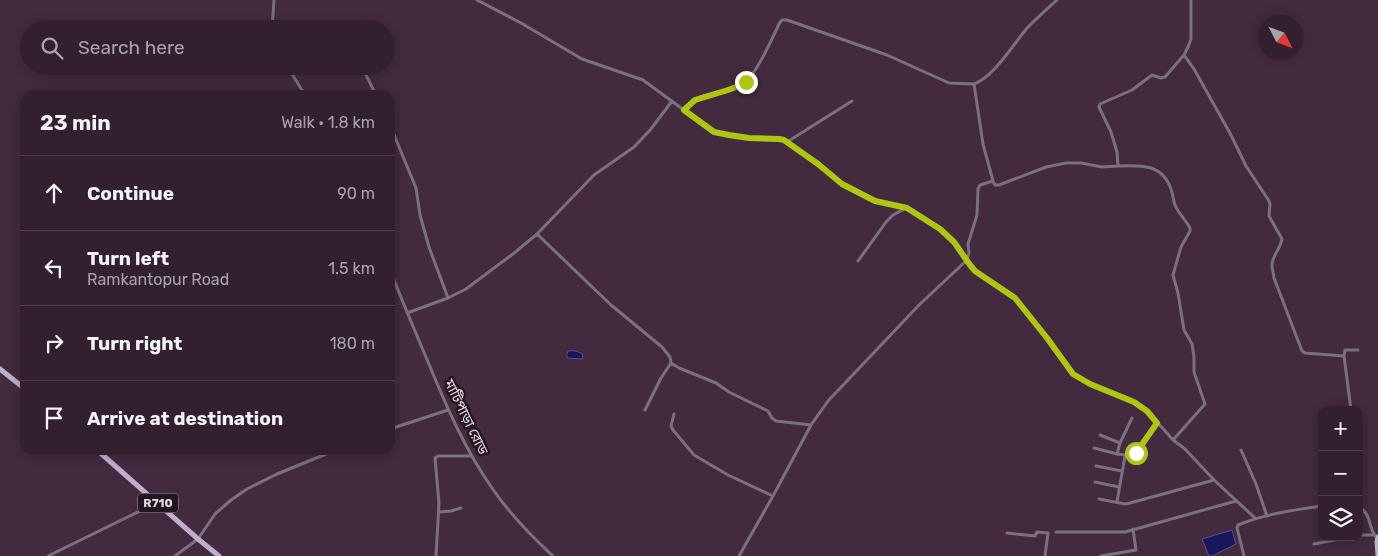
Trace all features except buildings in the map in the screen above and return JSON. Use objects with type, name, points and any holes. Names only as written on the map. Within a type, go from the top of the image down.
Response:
[{"type":"main road","points":[[0,369],[20,385]]},
{"type":"main road","name":"R710","points":[[103,455],[198,540],[219,556]]},
{"type":"main road","points":[[1376,537],[1378,555]]},
{"type":"street","points":[[273,20],[274,0]]},
{"type":"street","points":[[477,0],[521,23],[582,59],[643,80],[714,132],[749,138],[779,139],[787,142],[845,186],[875,201],[907,208],[947,234],[975,271],[1015,298],[1073,374],[1090,384],[1134,402],[1147,411],[1173,440],[1185,449],[1214,480],[1255,518]]},
{"type":"street","points":[[684,110],[695,100],[728,90],[746,82],[762,58],[782,20],[787,20],[887,55],[949,83],[974,84],[984,79],[992,71],[1028,27],[1056,0]]},
{"type":"street","points":[[1118,166],[1115,145],[1099,107],[1100,104],[1132,90],[1152,75],[1161,78],[1165,77],[1184,55],[1191,39],[1191,0]]},
{"type":"street","points":[[1184,55],[1194,69],[1231,135],[1246,166],[1269,201],[1269,216],[1282,239],[1281,245],[1272,261],[1273,273],[1302,351],[1344,356]]},
{"type":"street","points":[[293,75],[302,90]]},
{"type":"street","points":[[366,75],[374,90]]},
{"type":"street","points":[[974,84],[983,144],[995,185],[1046,167],[1066,163],[1081,163],[1102,167],[1144,166],[1156,169],[1168,181],[1176,207],[1190,228],[1180,248],[1173,275],[1184,330],[1192,344],[1194,372],[1206,404],[1173,440]]},
{"type":"street","points":[[407,313],[448,298],[466,288],[537,234],[594,175],[634,147],[651,129],[672,101]]},
{"type":"street","points":[[787,142],[852,101]]},
{"type":"street","points":[[395,137],[416,188],[420,215],[429,247],[448,298]]},
{"type":"street","points":[[739,556],[774,496],[811,425],[828,401],[919,305],[967,260],[969,254],[968,244],[977,215],[978,188],[980,185],[993,181]]},
{"type":"street","points":[[858,261],[886,222],[893,215],[907,208]]},
{"type":"street","points":[[537,234],[611,305],[662,347],[670,357],[671,363],[645,410]]},
{"type":"street","name":"মাটিপাড়া রোড","points":[[395,283],[448,410],[471,456],[492,489],[514,517],[553,556]]},
{"type":"street","points":[[1350,406],[1344,356],[1346,350],[1358,350]]},
{"type":"street","points":[[671,363],[716,383],[768,411],[776,421],[811,425]]},
{"type":"street","points":[[395,427],[448,410]]},
{"type":"street","points":[[674,414],[671,426],[673,430],[694,454],[728,475],[774,496]]},
{"type":"street","points":[[1117,454],[1132,418]]},
{"type":"street","points":[[1094,448],[1125,456],[1133,456],[1157,423]]},
{"type":"street","points":[[1100,435],[1120,443]]},
{"type":"street","points":[[1241,450],[1267,516]]},
{"type":"street","points":[[175,556],[198,540],[215,514],[247,489],[277,474],[324,455]]},
{"type":"street","points":[[436,556],[439,503],[435,458],[438,456],[471,456]]},
{"type":"street","points":[[1117,502],[1125,456]]},
{"type":"street","points":[[1096,466],[1122,470]]},
{"type":"street","points":[[1099,499],[1125,504],[1214,480]]},
{"type":"street","points":[[1095,482],[1119,487]]},
{"type":"street","points":[[48,556],[144,509],[155,501]]},
{"type":"street","points":[[1056,532],[1125,532],[1237,501]]},
{"type":"street","points":[[1244,556],[1238,526],[1255,518],[1318,506]]},
{"type":"street","points":[[439,512],[461,508]]},
{"type":"street","points":[[1363,510],[1367,513],[1376,537]]},
{"type":"street","points":[[1101,556],[1136,550],[1134,529]]},
{"type":"street","points":[[1007,533],[1035,536],[1037,532],[1048,533],[1045,556]]},
{"type":"street","points":[[1363,535],[1376,537]]},
{"type":"street","points":[[1314,544],[1329,541]]},
{"type":"shaded area","points":[[568,351],[580,353],[583,355],[582,359],[567,358]]},
{"type":"shaded area","points":[[1232,530],[1236,544],[1209,556],[1202,539]]},
{"type":"route","points":[[746,82],[728,90],[698,98],[691,102],[684,110],[714,132],[749,138],[784,140],[842,184],[875,201],[907,208],[947,234],[975,271],[1015,298],[1073,374],[1090,384],[1134,402],[1150,414],[1157,423],[1136,453]]}]
